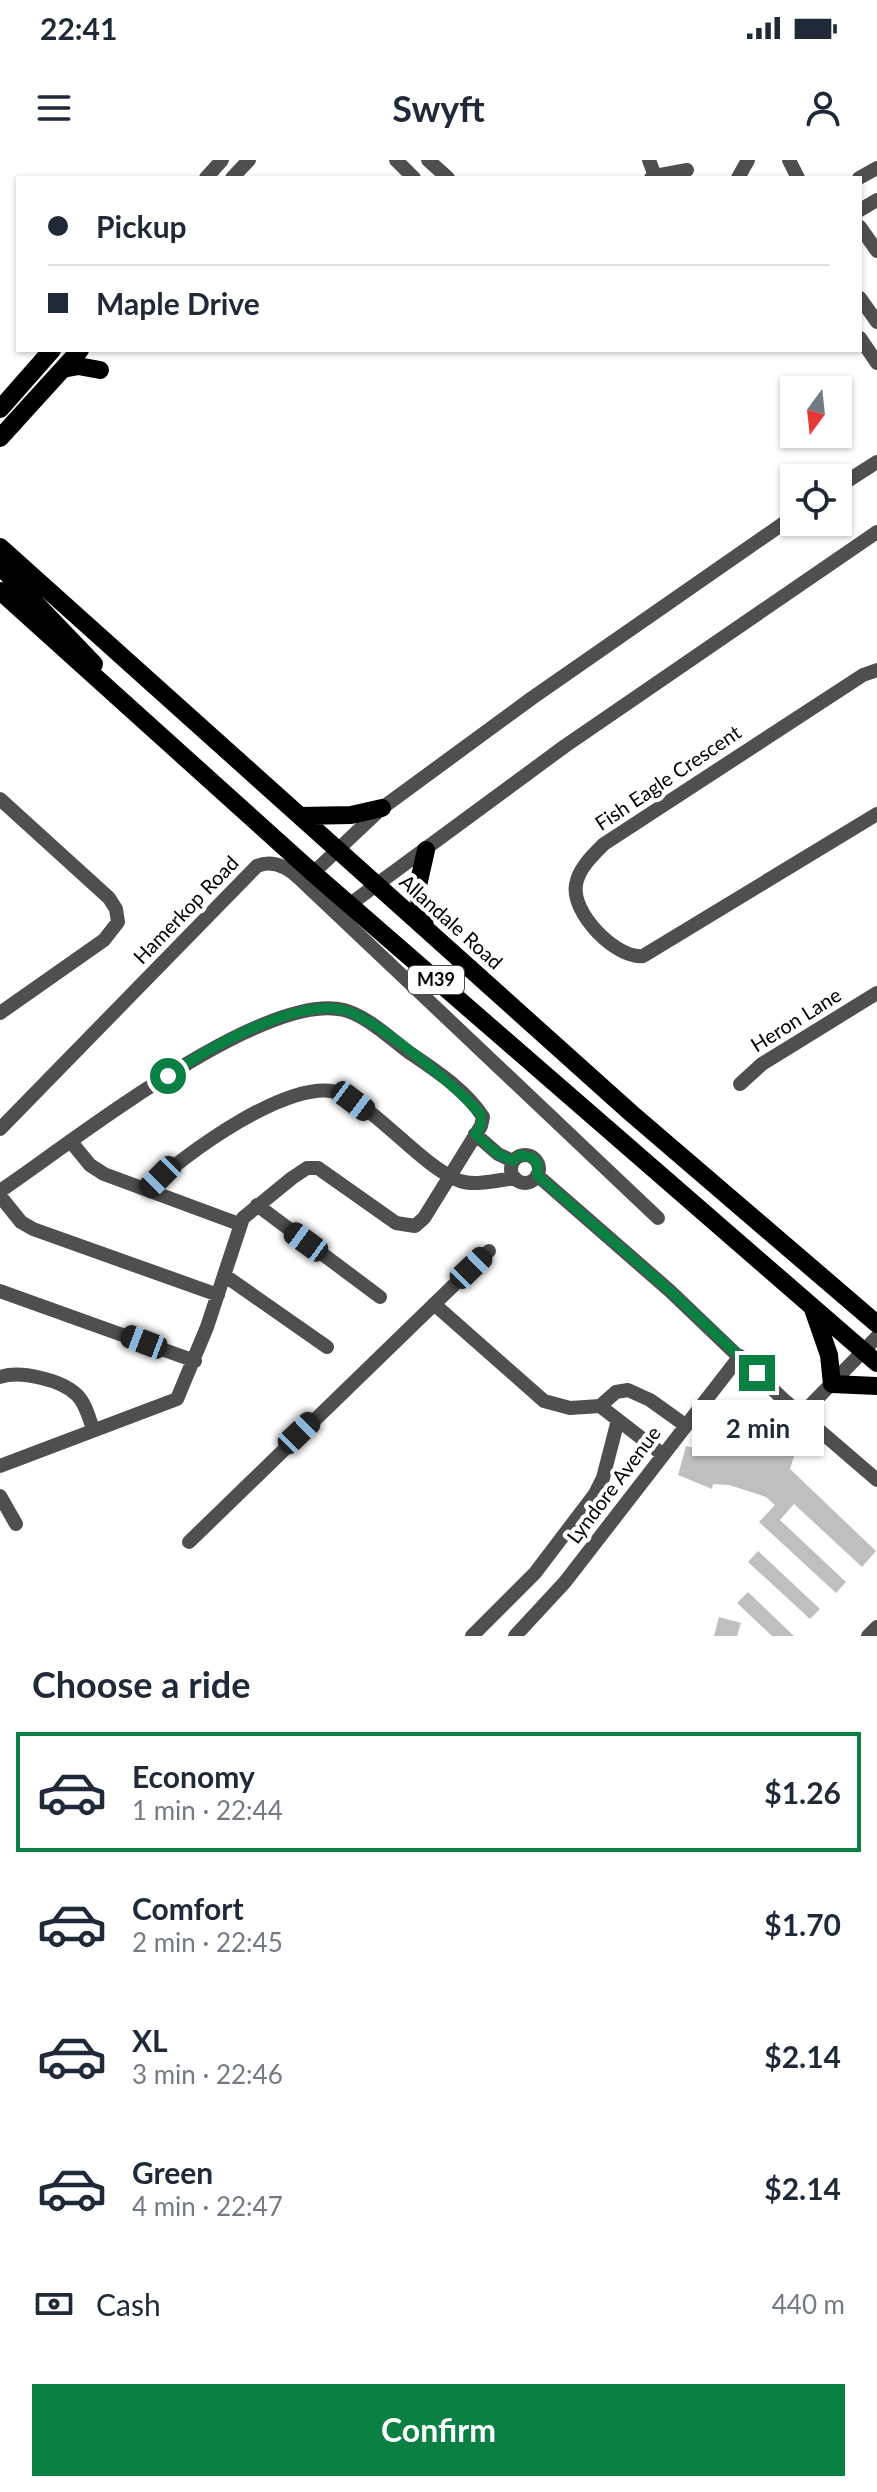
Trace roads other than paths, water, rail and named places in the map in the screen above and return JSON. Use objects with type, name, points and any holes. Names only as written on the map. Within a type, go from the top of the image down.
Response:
[{"type":"main road","points":[[0,409],[50,352]]},
{"type":"main road","points":[[0,438],[78,352]]},
{"type":"main road","points":[[63,369],[78,366],[100,370]]},
{"type":"main road","points":[[0,539],[41,583]]},
{"type":"main road","name":"Allandale Road","points":[[0,547],[631,1113],[877,1324]]},
{"type":"main road","points":[[0,566],[75,641],[131,710]]},
{"type":"main road","name":"M39","points":[[0,591],[349,905],[870,1357]]},
{"type":"main road","points":[[300,816],[339,816],[382,808]]},
{"type":"main road","points":[[425,926],[417,890],[426,850]]},
{"type":"main road","points":[[812,1306],[829,1355],[832,1384],[877,1386]]},
{"type":"street","points":[[208,176],[222,160]]},
{"type":"street","points":[[234,176],[249,160]]},
{"type":"street","points":[[396,160],[412,176]]},
{"type":"street","points":[[428,160],[446,176]]},
{"type":"street","points":[[658,176],[687,170]]},
{"type":"street","points":[[862,230],[877,251]]},
{"type":"street","points":[[862,301],[877,322]]},
{"type":"street","points":[[862,341],[877,363]]},
{"type":"street","points":[[852,478],[877,462]]},
{"type":"street","points":[[313,873],[382,808],[532,698],[780,526]]},
{"type":"street","points":[[349,905],[565,746],[877,532]]},
{"type":"street","name":"Fish Eagle Crescent","points":[[877,670],[838,691],[604,844],[589,859],[576,884],[578,904],[615,947],[627,954],[643,956],[877,814]]},
{"type":"street","points":[[0,799],[109,898],[116,909],[118,922],[104,940],[0,1013]]},
{"type":"street","name":"Hamerkop Road","points":[[0,1129],[257,866],[271,863],[287,868],[299,878],[658,1218]]},
{"type":"street","name":"Heron Lane","points":[[740,1084],[762,1064],[877,993]]},
{"type":"street","points":[[0,1466],[177,1399],[195,1361],[218,1295],[239,1224],[257,1205],[312,1167],[326,1172],[396,1223],[411,1227],[424,1218],[451,1175],[481,1126],[481,1114],[443,1076],[353,1014],[305,1010],[212,1047],[0,1194],[21,1222],[33,1229],[218,1295]]},
{"type":"street","points":[[147,1190],[184,1159],[254,1114],[318,1091],[332,1091],[353,1101],[451,1175],[466,1182],[515,1178],[528,1182],[537,1175],[538,1165],[533,1158],[520,1155],[513,1161],[511,1170],[515,1178]]},
{"type":"street","points":[[475,1134],[498,1154],[513,1161]]},
{"type":"street","points":[[72,1143],[99,1171],[239,1224]]},
{"type":"street","points":[[537,1175],[877,1480]]},
{"type":"street","points":[[257,1205],[380,1297]]},
{"type":"street","points":[[189,1542],[489,1251]]},
{"type":"street","points":[[224,1275],[327,1347]]},
{"type":"street","points":[[0,1291],[195,1361]]},
{"type":"street","points":[[434,1304],[544,1401],[570,1408],[600,1406],[619,1390],[634,1391],[685,1425]]},
{"type":"street","points":[[801,1415],[832,1384],[870,1357],[877,1337]]},
{"type":"street","name":"Lyndore Avenue","points":[[515,1636],[565,1582],[740,1356]]},
{"type":"street","points":[[0,1377],[23,1374],[72,1391],[83,1403],[93,1429]]},
{"type":"street","points":[[600,1406],[662,1454]]},
{"type":"street","points":[[472,1636],[535,1573],[595,1494],[603,1478],[618,1420]]},
{"type":"street","points":[[0,1496],[16,1524]]},
{"type":"street","points":[[868,1636],[877,1627]]}]
